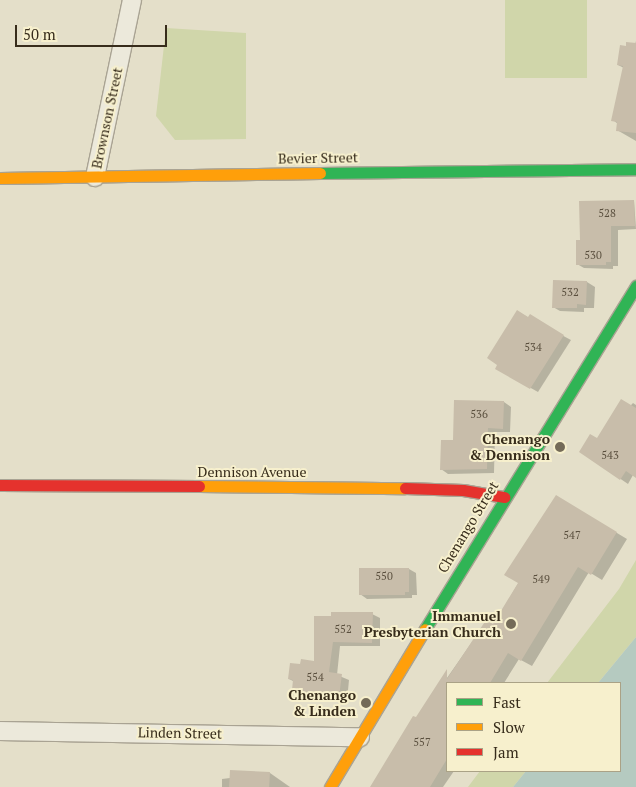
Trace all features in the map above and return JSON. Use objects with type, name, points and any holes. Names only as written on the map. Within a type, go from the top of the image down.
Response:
[{"type":"street","name":"Brownson Street","points":[[95,177],[132,0]]},
{"type":"street","name":"Bevier Street","points":[[0,178],[636,169]]},
{"type":"street","name":"Chenango Street","points":[[330,787],[504,496],[636,286]]},
{"type":"street","name":"Dennison Avenue","points":[[0,485],[357,487],[463,490],[504,496]]},
{"type":"street","name":"Linden Street","points":[[0,731],[360,736]]},
{"type":"green space","points":[[505,0],[587,0],[587,78],[505,78]]},
{"type":"green space","points":[[166,28],[246,33],[246,139],[175,140],[156,116]]},
{"type":"green space","points":[[636,560],[636,637],[599,682],[548,682],[619,589]]},
{"type":"green space","points":[[479,772],[525,772],[513,787],[468,787]]},
{"type":"shaded area","points":[[636,637],[636,787],[513,787],[525,772],[621,772],[621,682],[599,682]]},
{"type":"building","points":[[626,42],[636,43],[636,133],[616,131],[617,122],[611,121],[623,66],[617,65],[620,45],[626,46]]},
{"type":"building","points":[[634,200],[635,226],[611,226],[611,262],[606,262],[606,265],[576,265],[576,240],[580,240],[579,201]]},
{"type":"building","points":[[553,280],[587,281],[586,305],[577,304],[577,308],[552,308]]},
{"type":"building","points":[[517,310],[528,317],[530,314],[564,335],[530,389],[495,369],[497,365],[487,358]]},
{"type":"building","points":[[621,399],[636,408],[636,478],[626,471],[620,480],[579,452],[590,434],[597,438]]},
{"type":"building","points":[[454,400],[504,401],[503,429],[488,428],[487,469],[440,470],[441,440],[453,440]]},
{"type":"building","points":[[556,495],[617,532],[591,575],[578,567],[521,661],[508,653],[491,682],[446,682],[446,761],[430,787],[370,787],[413,716],[416,717],[447,669],[447,679],[486,620],[493,624],[518,583],[504,575]]},
{"type":"building","points":[[359,568],[409,568],[409,592],[405,592],[405,595],[359,595]]},
{"type":"building","points":[[331,612],[373,612],[372,643],[333,642],[329,672],[342,674],[339,697],[292,690],[293,680],[288,679],[290,663],[300,664],[301,659],[314,661],[314,616],[331,616]]},
{"type":"building","points":[[230,770],[270,772],[269,787],[229,787]]},
{"type":"traffic: fast","points":[[320,173],[636,169]]},
{"type":"traffic: fast","points":[[425,629],[636,286]]},
{"type":"traffic: slow","points":[[0,178],[320,173]]},
{"type":"traffic: slow","points":[[199,486],[405,488]]},
{"type":"traffic: slow","points":[[330,787],[425,629]]},
{"type":"traffic: jam","points":[[0,485],[199,486]]},
{"type":"traffic: jam","points":[[405,488],[463,490],[504,497]]},
{"type":"place","name":"Chenango & Dennison","points":[[560,447]]},
{"type":"place","name":"Immanuel Presbyterian Church","points":[[511,624]]},
{"type":"place","name":"Chenango & Linden","points":[[366,703]]}]
